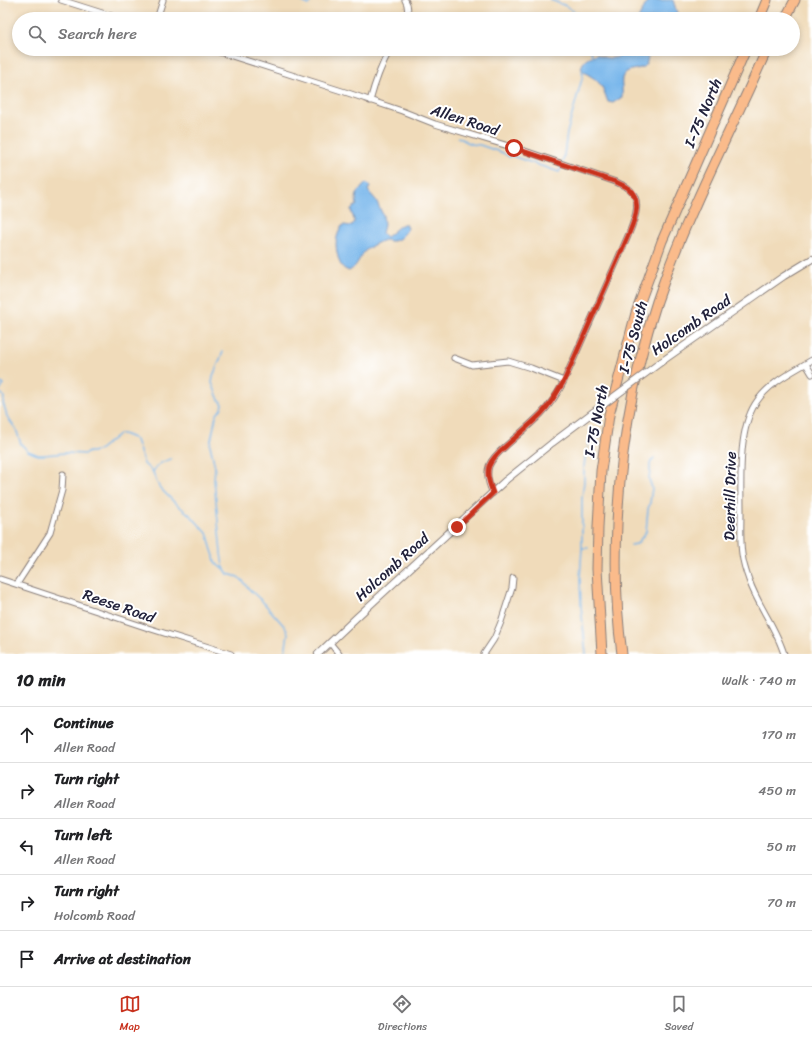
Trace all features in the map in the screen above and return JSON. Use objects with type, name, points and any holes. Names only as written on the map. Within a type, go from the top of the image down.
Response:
[{"type":"highway","points":[[762,12],[767,0]]},
{"type":"highway","points":[[783,12],[788,0]]},
{"type":"highway","points":[[789,12],[795,0]]},
{"type":"highway","name":"I-75 North","points":[[602,654],[597,569],[598,527],[601,471],[609,415],[636,313],[662,241],[743,56]]},
{"type":"highway","name":"I-75 South","points":[[622,654],[616,595],[618,489],[630,407],[641,358],[652,317],[668,272],[707,179],[765,56]]},
{"type":"street","points":[[61,0],[99,12]]},
{"type":"street","points":[[159,12],[163,0]]},
{"type":"street","points":[[405,0],[408,6],[408,12]]},
{"type":"street","name":"Allen Road","points":[[232,56],[370,100],[434,124],[525,151],[616,182],[628,188],[634,195],[637,203],[636,216],[564,381],[551,403],[491,462],[488,468],[488,474],[490,487],[493,493]]},
{"type":"street","points":[[370,100],[382,62],[386,56]]},
{"type":"street","name":"Holcomb Road","points":[[318,654],[506,480],[552,443],[661,362],[784,276],[812,259]]},
{"type":"street","points":[[454,358],[472,365],[508,361],[564,381]]},
{"type":"street","name":"Deerhill Drive","points":[[784,654],[775,631],[749,580],[742,553],[742,453],[749,415],[760,396],[780,380],[812,360]]},
{"type":"street","points":[[806,364],[812,374]]},
{"type":"street","points":[[17,584],[50,533],[62,490],[63,474]]},
{"type":"street","points":[[484,654],[494,639],[501,622],[512,588],[513,578]]},
{"type":"street","name":"Reese Road","points":[[0,579],[231,654]]},
{"type":"street","points":[[330,643],[339,654]]},
{"type":"water","points":[[648,0],[673,0],[677,12],[642,12]]},
{"type":"water","points":[[592,56],[601,56],[606,58],[648,56],[647,63],[644,66],[630,70],[624,74],[622,78],[622,97],[613,103],[608,102],[600,84],[581,68],[583,63]]},
{"type":"water","points":[[366,183],[370,187],[368,189],[369,192],[376,200],[383,215],[384,225],[382,233],[386,237],[403,224],[406,224],[408,228],[399,239],[394,241],[384,240],[369,248],[349,271],[341,266],[339,262],[336,241],[342,226],[351,226],[354,223],[351,209],[357,205],[357,195]]},
{"type":"waterway","points":[[298,0],[309,5],[310,0]]},
{"type":"waterway","points":[[551,0],[566,6],[575,12]]},
{"type":"waterway","points":[[563,162],[567,133],[583,75],[582,71]]},
{"type":"waterway","points":[[458,137],[471,144],[480,145],[503,153],[509,157],[512,156],[559,172],[562,166]]},
{"type":"waterway","points":[[223,352],[213,376],[212,383],[219,400],[223,404],[216,416],[210,445],[215,467],[214,480],[223,566],[228,574],[242,580],[285,627],[288,633],[285,654]]},
{"type":"waterway","points":[[0,383],[4,385],[0,390]]},
{"type":"waterway","points":[[0,393],[4,398],[3,403],[7,417],[16,429],[21,444],[28,451],[38,455],[65,453],[85,454],[98,451],[119,434],[123,434],[136,440],[144,464],[153,472],[160,488],[190,515],[207,533],[215,562],[221,568],[225,569]]},
{"type":"waterway","points":[[586,654],[581,606],[580,578],[584,467],[590,439]]},
{"type":"waterway","points":[[631,545],[637,544],[646,532],[652,488],[649,479],[650,465],[654,458]]},
{"type":"waterway","points":[[153,472],[160,463],[171,459]]},
{"type":"waterway","points":[[582,548],[588,548]]},
{"type":"route","points":[[457,527],[493,493],[488,479],[488,468],[491,462],[541,414],[559,391],[636,216],[637,203],[634,195],[628,188],[616,182],[514,148]]}]
